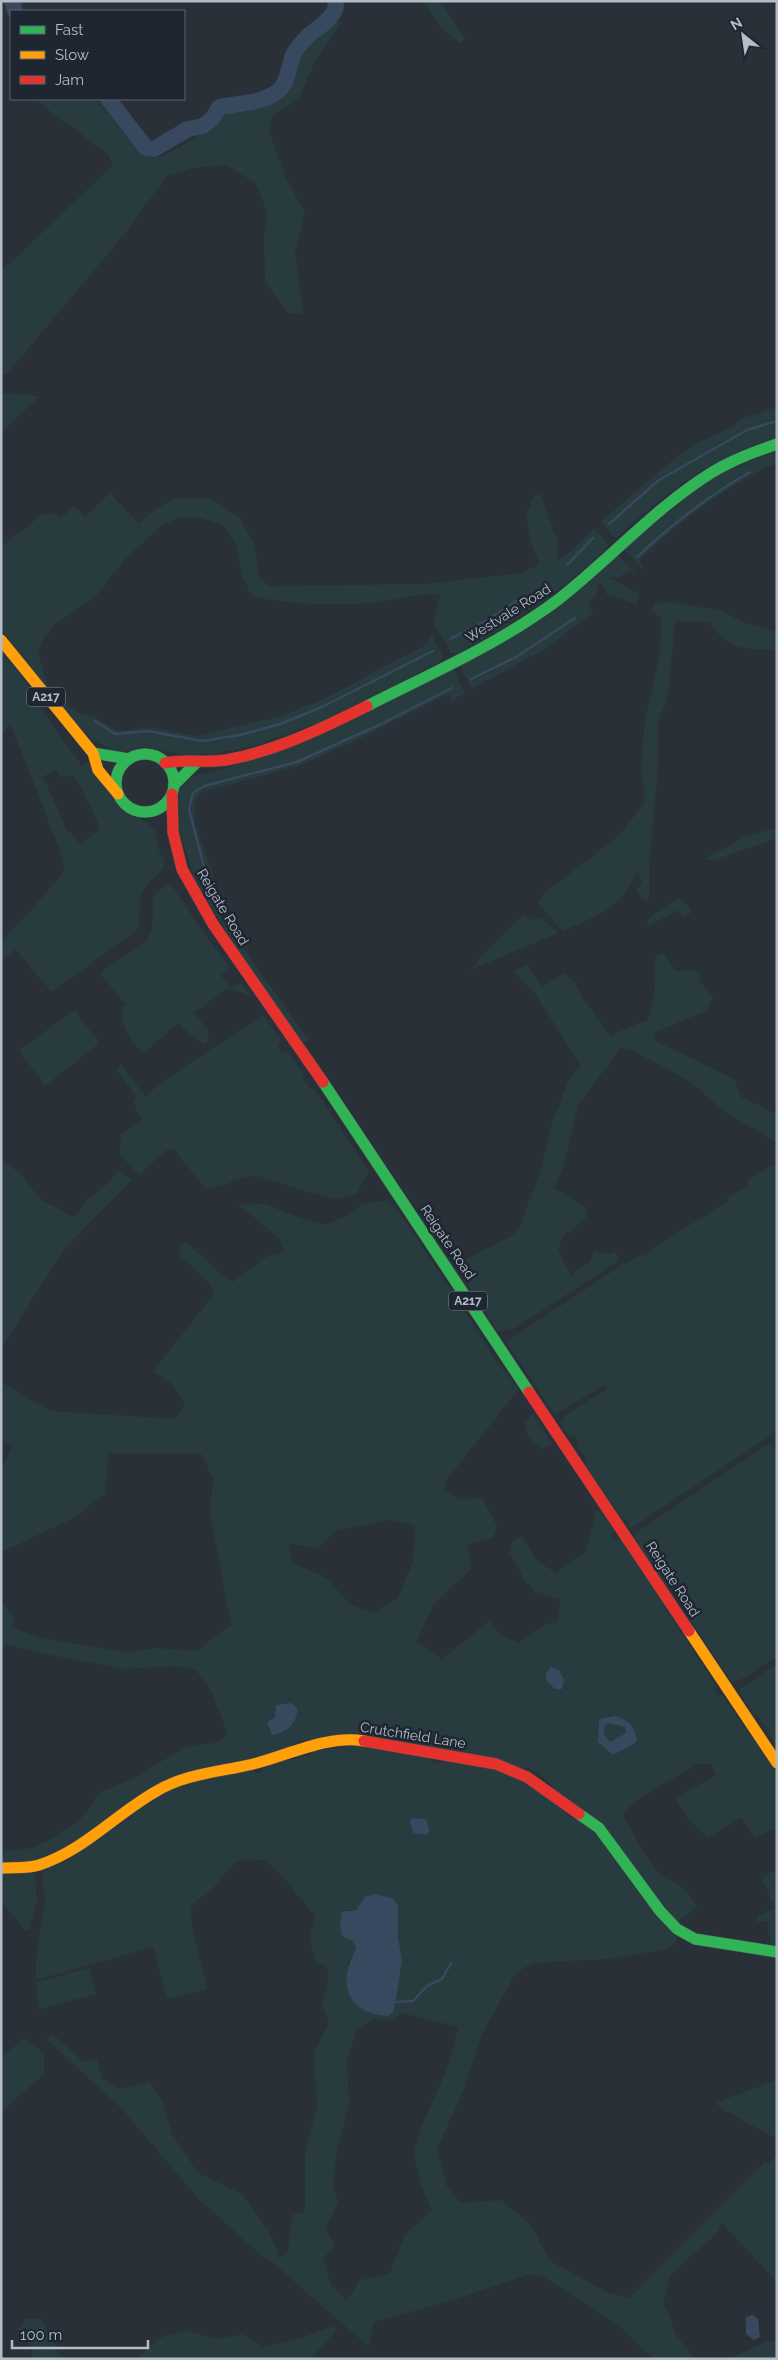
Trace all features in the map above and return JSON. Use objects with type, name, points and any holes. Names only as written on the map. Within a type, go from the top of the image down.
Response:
[{"type":"street","name":"Westvale Road","points":[[165,763],[184,760],[196,764],[242,756],[296,739],[367,707],[496,641],[538,615],[581,582],[661,508],[703,476],[746,455],[777,444]]},
{"type":"street","name":"A217","points":[[1,640],[24,671],[93,753],[98,770],[118,794]]},
{"type":"street","points":[[93,753],[129,760],[148,755],[165,763],[170,769],[173,790]]},
{"type":"street","points":[[129,760],[117,775],[118,794],[131,809],[150,812],[173,832]]},
{"type":"street","points":[[150,812],[167,803],[173,790],[196,764]]},
{"type":"street","name":"Reigate Road","points":[[173,790],[173,832],[182,869],[213,924],[315,1070],[777,1763]]},
{"type":"street","name":"Crutchfield Lane","points":[[1,1868],[37,1865],[59,1856],[172,1783],[220,1769],[255,1763],[304,1748],[339,1740],[356,1740],[489,1763],[527,1777],[599,1828],[660,1911],[677,1929],[695,1939],[777,1952]]},
{"type":"shaded area","points":[[422,1],[440,1],[465,38],[460,44],[443,29]]},
{"type":"shaded area","points":[[333,20],[342,22],[316,59],[299,98],[273,115],[269,131],[286,179],[305,212],[295,251],[303,313],[289,314],[265,282],[264,237],[267,213],[256,184],[227,165],[192,168],[167,176],[122,237],[7,374],[1,374],[1,270],[113,165],[109,155],[35,100],[97,100],[136,147],[148,157],[162,156],[181,147],[212,126],[221,116],[243,106],[273,104],[286,89],[300,50]]},
{"type":"shaded area","points":[[1,393],[40,396],[1,433]]},
{"type":"shaded area","points":[[777,407],[777,438],[732,455],[691,478],[653,506],[617,537],[612,536],[601,522],[660,470],[695,444],[734,426],[740,419]]},
{"type":"shaded area","points":[[777,450],[777,464],[742,481],[714,498],[688,518],[639,560],[644,566],[642,569],[624,550],[705,480]]},
{"type":"shaded area","points":[[110,493],[139,524],[150,513],[172,499],[210,498],[239,517],[254,544],[259,576],[269,586],[425,584],[522,573],[540,564],[530,540],[526,515],[535,494],[541,495],[558,543],[558,561],[594,528],[607,542],[608,547],[572,579],[536,606],[456,654],[451,653],[434,624],[440,594],[417,595],[379,602],[350,604],[297,603],[252,596],[243,579],[236,545],[224,526],[201,518],[181,517],[161,526],[124,560],[96,596],[56,624],[43,639],[38,649],[46,683],[77,713],[95,717],[118,731],[149,727],[196,736],[282,716],[323,699],[428,644],[431,633],[443,657],[440,662],[321,722],[254,746],[211,754],[185,755],[142,747],[120,754],[93,740],[67,716],[1,629],[1,547],[43,514],[54,513],[61,518],[74,506],[85,517]]},
{"type":"shaded area","points":[[618,555],[636,574],[629,569],[621,576],[610,578],[640,594],[637,604],[606,594],[602,584],[597,585],[597,594],[588,603],[594,612],[545,649],[472,689],[461,667],[461,663]]},
{"type":"shaded area","points":[[669,602],[723,611],[740,621],[777,632],[777,650],[738,647],[724,639],[710,622],[675,621],[668,695],[658,723],[658,767],[649,866],[649,900],[642,899],[636,890],[642,883],[638,872],[615,904],[594,917],[563,931],[538,904],[542,895],[623,832],[645,801],[641,769],[645,719],[659,659],[662,618],[651,611],[655,604]]},
{"type":"shaded area","points":[[1,649],[42,705],[40,708],[82,766],[87,761],[124,810],[148,823],[156,832],[159,851],[166,861],[161,870],[142,892],[136,931],[52,992],[15,949],[1,962],[1,941],[28,914],[65,870],[59,848],[11,725],[1,733]],"holes":[[[55,769],[61,777],[74,776],[100,828],[81,845],[66,828],[43,777]]]},
{"type":"shaded area","points":[[450,670],[454,670],[465,693],[452,701],[448,694],[357,740],[299,766],[201,792],[194,803],[195,824],[213,873],[214,907],[306,1036],[310,1038],[305,1042],[302,1041],[247,965],[195,880],[179,829],[178,791],[191,777],[227,768],[310,740]]},
{"type":"shaded area","points":[[777,828],[777,838],[712,861],[705,859],[746,836]]},
{"type":"shaded area","points":[[170,883],[205,935],[229,966],[221,976],[231,987],[242,983],[251,997],[231,988],[226,989],[194,1013],[208,1030],[209,1040],[203,1044],[184,1029],[180,1022],[143,1053],[125,1027],[122,1008],[126,1005],[100,973],[146,941],[152,931],[153,895]]},
{"type":"shaded area","points":[[679,898],[690,907],[691,913],[682,917],[679,910],[648,925],[646,922],[656,912]]},
{"type":"shaded area","points":[[523,915],[532,920],[541,917],[558,933],[471,970],[477,961]]},
{"type":"shaded area","points":[[664,953],[675,971],[699,971],[701,983],[713,997],[706,1011],[655,1032],[654,1040],[734,1079],[741,1097],[777,1114],[777,1143],[722,1110],[691,1082],[632,1050],[621,1048],[578,1105],[564,1164],[554,1188],[586,1207],[586,1218],[563,1237],[558,1250],[571,1275],[590,1262],[594,1250],[609,1255],[615,1252],[620,1260],[515,1328],[498,1332],[455,1265],[513,1235],[520,1226],[541,1170],[551,1126],[569,1079],[581,1065],[535,994],[514,972],[527,964],[542,987],[565,973],[576,983],[581,996],[611,1037],[618,1032],[648,1020],[655,992],[654,968],[656,956]]},
{"type":"shaded area","points":[[75,1010],[99,1043],[45,1086],[19,1050]]},
{"type":"shaded area","points":[[263,1015],[281,1040],[278,1047],[283,1053],[289,1053],[303,1074],[304,1080],[310,1089],[315,1090],[369,1171],[357,1193],[335,1200],[254,1175],[207,1190],[178,1155],[176,1148],[165,1151],[139,1175],[120,1155],[121,1134],[141,1120],[133,1101],[137,1097],[116,1070],[121,1064],[145,1096],[175,1073]]},
{"type":"shaded area","points":[[1,1159],[22,1175],[40,1199],[74,1217],[89,1198],[106,1185],[119,1170],[132,1180],[66,1247],[1,1348]]},
{"type":"shaded area","points":[[777,1163],[777,1431],[630,1529],[626,1519],[623,1519],[584,1463],[587,1459],[577,1448],[578,1442],[574,1436],[568,1435],[560,1423],[566,1415],[606,1389],[604,1385],[555,1415],[506,1342],[622,1265],[646,1255],[652,1249],[728,1201],[726,1198],[747,1186],[749,1179]]},
{"type":"shaded area","points":[[389,1200],[417,1238],[499,1365],[519,1389],[447,1479],[444,1489],[460,1500],[482,1498],[497,1526],[493,1538],[468,1544],[471,1569],[434,1604],[416,1642],[442,1659],[489,1621],[501,1635],[519,1643],[543,1627],[557,1621],[560,1607],[559,1599],[545,1596],[541,1591],[537,1594],[523,1579],[520,1569],[509,1552],[513,1540],[522,1537],[536,1560],[556,1573],[586,1551],[597,1509],[614,1530],[612,1536],[616,1541],[621,1540],[717,1687],[714,1690],[718,1696],[722,1695],[777,1774],[777,1828],[755,1838],[741,1817],[707,1838],[687,1818],[676,1798],[716,1775],[711,1764],[697,1764],[635,1801],[623,1815],[644,1853],[661,1876],[680,1885],[698,1906],[676,1923],[567,1801],[542,1776],[528,1768],[524,1769],[359,1737],[360,1733],[304,1741],[255,1759],[191,1772],[61,1851],[34,1860],[37,1902],[29,1930],[25,1930],[1,1901],[1,1852],[33,1848],[53,1838],[79,1821],[101,1792],[136,1777],[183,1748],[219,1742],[227,1733],[213,1695],[196,1670],[173,1666],[124,1669],[40,1653],[5,1644],[1,1651],[1,1602],[14,1617],[12,1627],[37,1637],[127,1653],[155,1648],[196,1651],[231,1625],[210,1512],[213,1480],[202,1454],[109,1453],[105,1493],[72,1519],[1,1552],[1,1471],[12,1446],[1,1441],[1,1382],[50,1411],[176,1419],[185,1402],[172,1384],[153,1371],[214,1294],[208,1281],[180,1256],[179,1247],[186,1242],[220,1273],[233,1282],[266,1257],[284,1252],[279,1238],[239,1205],[265,1204],[324,1225],[344,1217],[363,1204]],"holes":[[[391,1520],[415,1525],[413,1562],[398,1598],[375,1613],[350,1605],[328,1579],[292,1562],[289,1544],[318,1548],[337,1530]]]},
{"type":"shaded area","points":[[533,1414],[552,1444],[542,1449],[529,1438],[524,1423]]},
{"type":"shaded area","points":[[771,1444],[777,1450],[777,1656],[744,1678],[732,1682],[690,1620],[693,1614],[689,1605],[684,1607],[671,1587],[667,1587],[634,1538],[637,1532],[763,1447]]},
{"type":"shaded area","points":[[777,1664],[777,1748],[758,1716],[755,1717],[738,1690]]},
{"type":"shaded area","points":[[361,1745],[430,1758],[432,1762],[441,1764],[442,1761],[492,1767],[533,1784],[567,1815],[586,1825],[598,1837],[659,1919],[678,1939],[668,1949],[607,1959],[532,1963],[515,1974],[482,2034],[463,2092],[437,2149],[446,2185],[460,2203],[501,2200],[531,2225],[550,2261],[607,2292],[628,2299],[765,2162],[768,2164],[777,2155],[777,2282],[722,2223],[717,2233],[670,2275],[664,2303],[676,2335],[695,2359],[653,2359],[622,2328],[541,2275],[527,2275],[454,2300],[374,2322],[369,2347],[272,2262],[264,2258],[198,2198],[122,2109],[46,2039],[53,2034],[82,2061],[97,2060],[103,2079],[119,2089],[149,2082],[162,2101],[172,2134],[198,2173],[242,2194],[268,2230],[277,2250],[277,2259],[288,2251],[292,2215],[305,2212],[305,2151],[317,2109],[314,2052],[329,2023],[321,2003],[329,1979],[326,1966],[315,1961],[310,1937],[315,1916],[277,1870],[266,1861],[245,1859],[235,1862],[209,1893],[197,1899],[191,1908],[192,1928],[207,1989],[167,1999],[153,1947],[36,1980],[36,1959],[45,1897],[41,1870],[63,1863],[130,1818],[131,1813],[141,1804],[195,1779],[253,1769],[256,1773],[262,1771],[263,1766],[310,1755],[312,1751]],"holes":[[[374,1894],[392,1898],[398,1904],[398,1936],[402,1961],[394,2011],[347,1964],[356,1949],[347,1910],[356,1910],[365,1897]],[[403,2013],[459,2027],[445,2074],[421,2127],[414,2153],[420,2183],[432,2210],[404,2236],[390,2274],[360,2280],[347,2300],[330,2284],[324,2258],[334,2244],[326,2228],[338,2202],[333,2185],[337,2151],[349,2103],[347,2061],[357,2030],[374,2019],[392,2021]]]},
{"type":"shaded area","points":[[777,1870],[777,1946],[770,1944],[768,1921],[756,1922],[758,1916],[775,1908],[761,1877]]},
{"type":"shaded area","points":[[89,1968],[96,1994],[39,2009],[36,1983]]},
{"type":"shaded area","points":[[24,2039],[44,2053],[44,2074],[9,2105],[1,2115],[1,2057]]},
{"type":"shaded area","points":[[777,2080],[777,2139],[724,2110],[715,2103]]},
{"type":"shaded area","points":[[25,2319],[41,2319],[62,2359],[32,2359],[33,2350],[19,2328]]},
{"type":"shaded area","points":[[332,2326],[337,2330],[315,2354],[315,2359],[137,2359],[160,2338],[184,2330],[218,2339],[243,2334],[263,2347],[301,2338]]},
{"type":"shaded area","points":[[767,2341],[777,2342],[777,2359],[729,2359]]},
{"type":"water","points":[[551,1667],[559,1670],[564,1680],[562,1689],[555,1689],[546,1680],[546,1673]]},
{"type":"water","points":[[291,1703],[297,1707],[294,1722],[282,1732],[272,1735],[267,1722],[275,1718],[276,1705]]},
{"type":"water","points":[[615,1716],[624,1720],[632,1727],[637,1740],[632,1745],[613,1755],[598,1742],[599,1719]],"holes":[[[609,1723],[625,1727],[626,1733],[610,1742],[604,1734],[605,1725]]]},
{"type":"water","points":[[412,1818],[426,1819],[430,1832],[426,1835],[413,1833],[410,1821]]},
{"type":"water","points":[[374,1894],[392,1898],[398,1904],[398,1936],[402,1961],[394,2011],[388,2016],[374,2014],[363,2009],[354,2002],[349,1994],[347,1973],[356,1949],[353,1941],[342,1936],[340,1925],[342,1912],[356,1910],[365,1897]]},
{"type":"water","points":[[753,2315],[758,2319],[760,2337],[754,2340],[746,2334],[746,2317]]},
{"type":"waterway","points":[[12,1],[15,10]]},
{"type":"waterway","points":[[109,100],[146,148],[154,149],[188,129],[203,126],[213,118],[219,107],[257,101],[272,95],[282,88],[295,51],[306,38],[331,17],[336,7],[335,1]]},
{"type":"waterway","points":[[609,524],[659,480],[747,430],[777,421]]},
{"type":"waterway","points":[[637,557],[691,511],[750,472]]},
{"type":"waterway","points":[[567,565],[593,538]]},
{"type":"waterway","points":[[450,639],[489,619],[521,598]]},
{"type":"waterway","points":[[471,679],[516,657],[575,618]]},
{"type":"waterway","points":[[95,721],[115,734],[148,731],[202,741],[240,735],[280,724],[322,707],[433,651]]},
{"type":"waterway","points":[[206,874],[189,809],[193,793],[204,786],[297,762],[381,724],[452,688]]},
{"type":"waterway","points":[[394,2002],[413,2001],[427,1986],[442,1979],[451,1963]]},
{"type":"traffic: fast","points":[[367,706],[466,657],[514,630],[559,599],[652,517],[691,487],[727,464],[777,444]]},
{"type":"traffic: fast","points":[[93,753],[129,759]]},
{"type":"traffic: fast","points":[[145,754],[156,756],[169,767],[174,783],[172,794],[161,807],[145,812],[134,810],[121,799],[116,783],[118,772],[129,759],[145,754]]},
{"type":"traffic: fast","points":[[174,785],[196,763]]},
{"type":"traffic: fast","points":[[323,1082],[529,1392]]},
{"type":"traffic: fast","points":[[579,1814],[599,1828],[660,1911],[677,1929],[695,1939],[777,1952]]},
{"type":"traffic: slow","points":[[1,640],[93,753],[98,770],[118,794]]},
{"type":"traffic: slow","points":[[689,1631],[777,1763]]},
{"type":"traffic: slow","points":[[1,1868],[34,1866],[55,1859],[84,1842],[140,1801],[179,1781],[257,1763],[323,1743],[350,1740],[364,1741]]},
{"type":"traffic: jam","points":[[165,763],[226,760],[263,751],[316,730],[367,706]]},
{"type":"traffic: jam","points":[[172,794],[173,832],[182,869],[213,924],[323,1082]]},
{"type":"traffic: jam","points":[[529,1392],[689,1631]]},
{"type":"traffic: jam","points":[[364,1741],[496,1764],[527,1777],[579,1814]]}]
